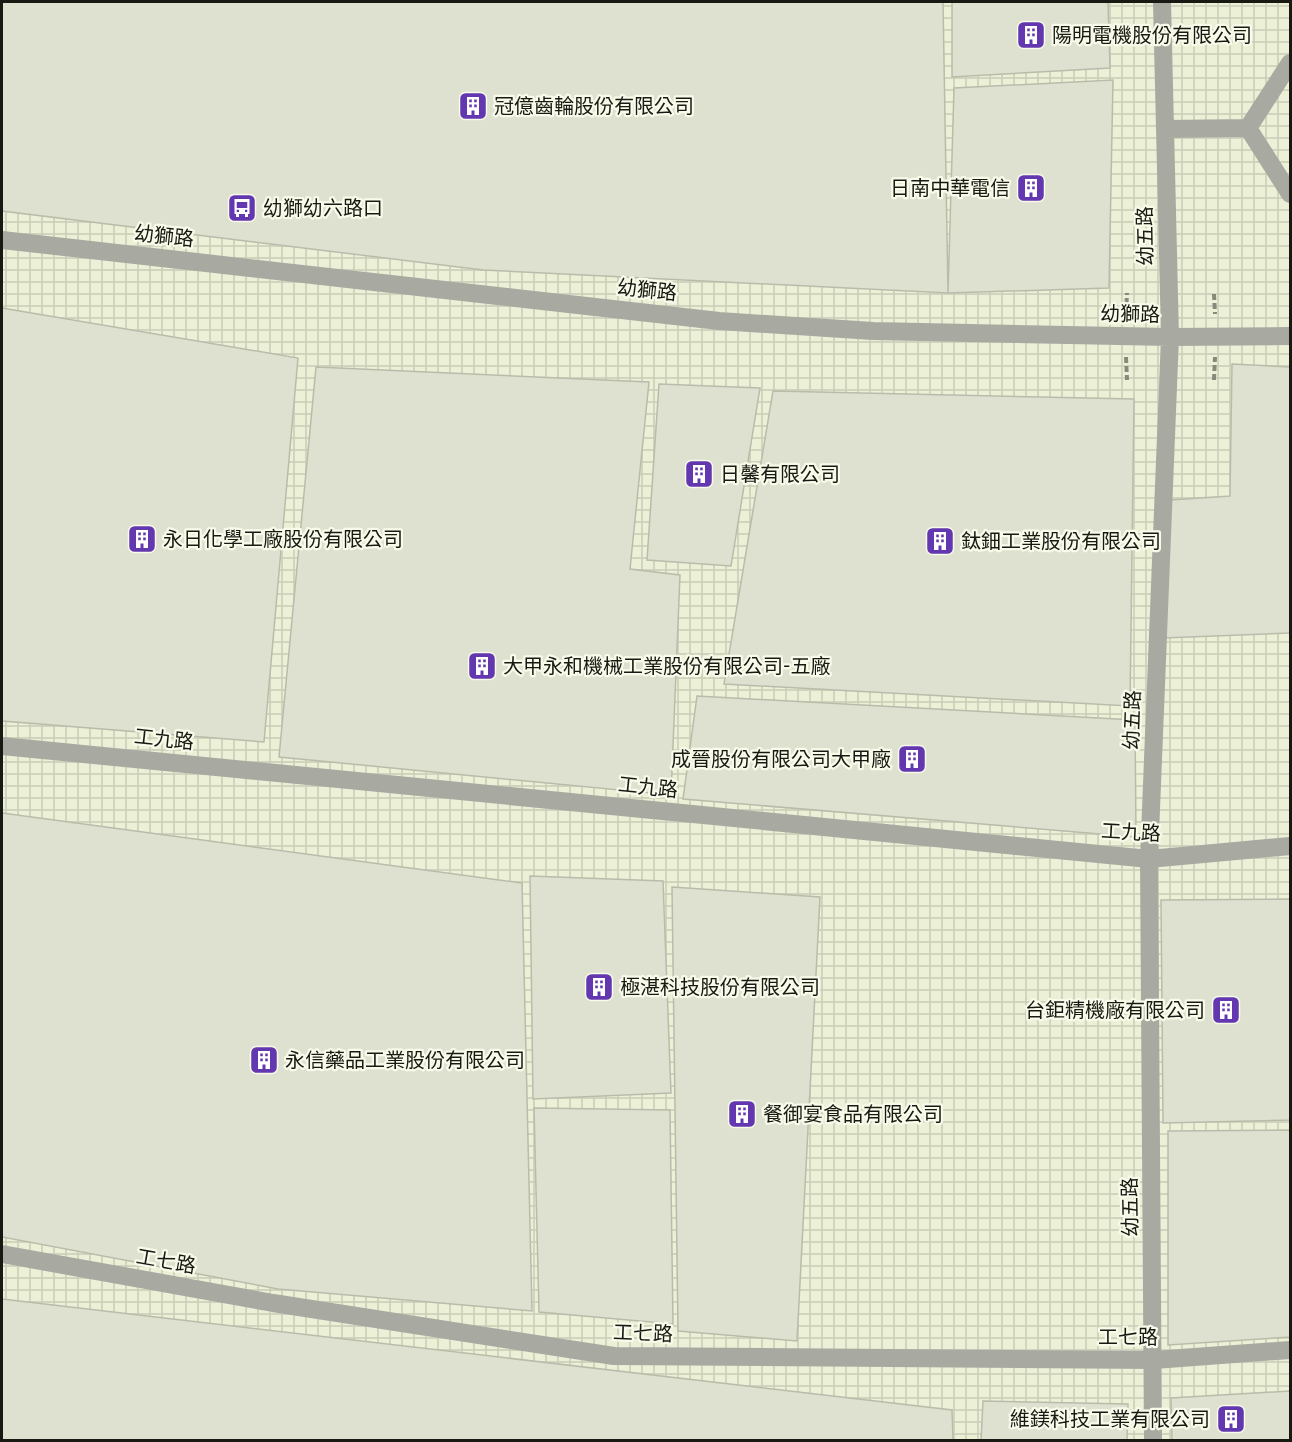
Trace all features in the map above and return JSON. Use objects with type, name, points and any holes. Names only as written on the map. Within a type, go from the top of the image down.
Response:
[{"type":"street","name":"幼五路","points":[[1153,1440],[1149,859],[1170,337],[1162,2]]},
{"type":"street","points":[[1248,128],[1290,63]]},
{"type":"street","points":[[1165,129],[1248,128]]},
{"type":"street","points":[[1248,128],[1290,194]]},
{"type":"street","name":"幼獅路","points":[[2,240],[719,321],[873,331],[1170,337],[1290,336]]},
{"type":"street","name":"工九路","points":[[2,746],[1149,859],[1290,846]]},
{"type":"street","name":"工七路","points":[[2,1254],[273,1303],[614,1356],[1154,1360],[1290,1350]]},
{"type":"shaded area","points":[[2,2],[1290,2],[1290,1440],[2,1440]]},
{"type":"building","name":"冠億齒輪股份有限公司","points":[[2,2],[943,2],[948,293],[483,270],[2,211]]},
{"type":"building","name":"陽明電機股份有限公司","points":[[952,2],[1108,2],[1110,68],[952,77]]},
{"type":"building","name":"日南中華電信","points":[[1113,80],[1109,288],[948,293],[954,88]]},
{"type":"building","name":"永日化學工廠股份有限公司","points":[[2,308],[298,358],[264,742],[2,721]]},
{"type":"building","points":[[1232,364],[1290,367],[1290,633],[1164,638],[1170,500],[1230,496]]},
{"type":"building","name":"大甲永和機械工業股份有限公司-五廠","points":[[316,367],[649,382],[630,569],[680,575],[671,795],[279,757]]},
{"type":"building","name":"日馨有限公司","points":[[659,384],[760,388],[731,566],[647,560]]},
{"type":"building","name":"鈦鈿工業股份有限公司","points":[[773,391],[1134,399],[1130,706],[724,684]]},
{"type":"building","name":"成晉股份有限公司大甲廠","points":[[697,696],[1135,720],[1136,837],[683,799]]},
{"type":"building","name":"永信藥品工業股份有限公司","points":[[2,813],[522,883],[532,1311],[278,1289],[2,1237]]},
{"type":"building","name":"極湛科技股份有限公司","points":[[530,876],[663,881],[671,1093],[533,1099]]},
{"type":"building","name":"餐御宴食品有限公司","points":[[672,887],[820,897],[797,1341],[678,1331]]},
{"type":"building","name":"台鉅精機廠有限公司","points":[[1290,899],[1290,1120],[1163,1123],[1161,900]]},
{"type":"building","points":[[534,1108],[670,1110],[673,1324],[539,1312]]},
{"type":"building","points":[[1290,1130],[1290,1337],[1168,1345],[1168,1131]]},
{"type":"building","points":[[2,1299],[952,1410],[953,1440],[2,1440]]},
{"type":"building","name":"維鎂科技工業有限公司","points":[[1290,1391],[1290,1440],[1172,1440],[1171,1398]]},
{"type":"building","points":[[983,1401],[1128,1404],[1127,1440],[981,1440]]},
{"type":"place","name":"陽明電機股份有限公司","points":[[1031,35]]},
{"type":"place","name":"冠億齒輪股份有限公司","points":[[473,106]]},
{"type":"place","name":"日南中華電信","points":[[1031,188]]},
{"type":"place","name":"幼獅幼六路口","points":[[242,208]]},
{"type":"place","name":"日馨有限公司","points":[[699,474]]},
{"type":"place","name":"永日化學工廠股份有限公司","points":[[142,539]]},
{"type":"place","name":"鈦鈿工業股份有限公司","points":[[940,541]]},
{"type":"place","name":"大甲永和機械工業股份有限公司-五廠","points":[[482,666]]},
{"type":"place","name":"成晉股份有限公司大甲廠","points":[[912,759]]},
{"type":"place","name":"極湛科技股份有限公司","points":[[599,987]]},
{"type":"place","name":"台鉅精機廠有限公司","points":[[1226,1010]]},
{"type":"place","name":"永信藥品工業股份有限公司","points":[[264,1060]]},
{"type":"place","name":"餐御宴食品有限公司","points":[[742,1114]]},
{"type":"place","name":"維鎂科技工業有限公司","points":[[1231,1419]]}]
